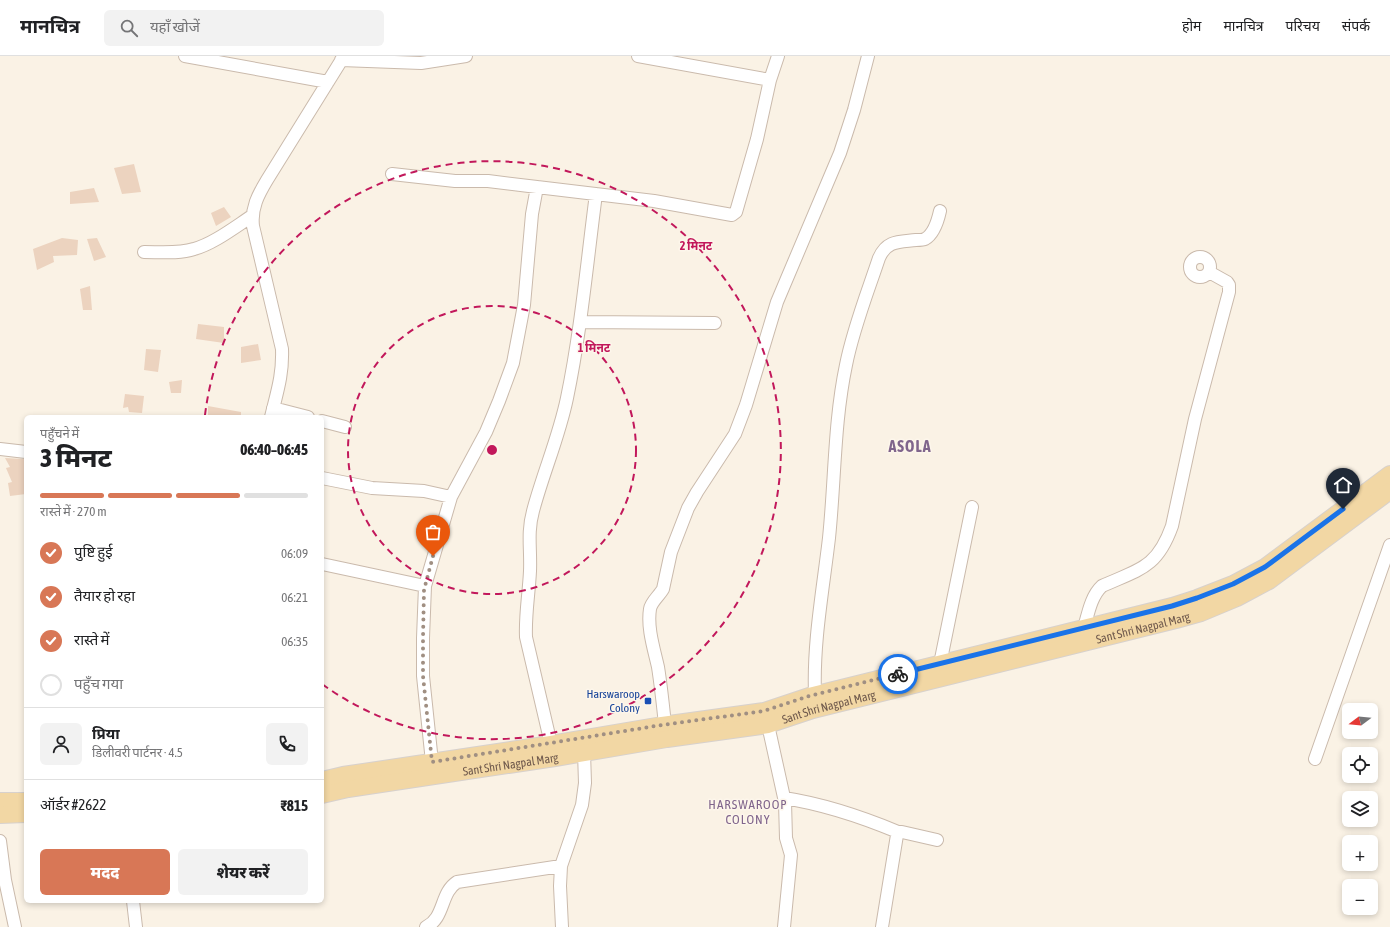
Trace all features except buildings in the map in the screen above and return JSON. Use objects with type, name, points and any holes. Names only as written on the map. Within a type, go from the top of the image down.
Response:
[{"type":"main road","name":"Sant Shri Nagpal Marg","points":[[324,780],[344,775],[551,744],[665,724],[764,711],[815,694],[1172,606],[1233,584],[1265,567],[1390,474]]},
{"type":"main road","name":"Sant Shri Nagpal Marg","points":[[324,795],[348,789],[584,752],[768,725],[813,710],[1161,624],[1201,612],[1237,598],[1269,581],[1390,491]]},
{"type":"main road","points":[[0,801],[24,801]]},
{"type":"main road","points":[[0,814],[24,814]]},
{"type":"street","points":[[185,56],[328,82]]},
{"type":"street","points":[[294,415],[272,412],[281,379],[283,365],[282,348],[253,226],[252,216],[257,197],[343,58],[421,63],[466,56]]},
{"type":"street","points":[[638,56],[770,80]]},
{"type":"street","points":[[392,174],[455,181],[488,181],[654,201],[730,215],[734,214],[736,212],[757,139],[770,80],[778,56]]},
{"type":"street","points":[[665,724],[658,668],[650,630],[651,605],[663,589],[671,552],[688,508],[735,434],[746,405],[778,302],[840,153],[854,110],[868,56]]},
{"type":"street","points":[[432,762],[423,676],[425,586],[451,497],[486,432],[513,363],[524,305],[532,214],[537,187]]},
{"type":"street","points":[[551,744],[526,637],[530,569],[529,534],[533,511],[559,432],[567,398],[580,322],[596,194]]},
{"type":"street","points":[[815,694],[814,659],[830,526],[835,452],[845,367],[879,258],[885,248],[897,243],[926,238],[938,222],[940,211]]},
{"type":"street","points":[[144,252],[175,252],[193,250],[203,246],[252,216]]},
{"type":"street","points":[[1084,628],[1098,590],[1102,586],[1137,572],[1145,567],[1157,556],[1169,536],[1195,419],[1229,292],[1229,285],[1227,282],[1209,272]]},
{"type":"street","points":[[580,322],[715,323]]},
{"type":"street","points":[[324,422],[345,427]]},
{"type":"street","points":[[0,449],[24,452]]},
{"type":"street","points":[[324,478],[372,488],[424,491],[451,497]]},
{"type":"street","points":[[940,664],[972,507]]},
{"type":"street","points":[[1315,759],[1390,545]]},
{"type":"street","points":[[324,564],[425,586]]},
{"type":"street","points":[[768,725],[784,798],[786,810],[786,838],[792,859],[784,927]]},
{"type":"street","points":[[562,927],[560,886],[561,866],[582,805],[585,783],[584,752]]},
{"type":"street","points":[[784,798],[805,801],[877,823],[898,832],[937,840]]},
{"type":"street","points":[[882,927],[895,838],[898,832]]},
{"type":"street","points":[[0,841],[5,880],[15,927]]},
{"type":"street","points":[[426,927],[436,920],[449,890],[456,882],[561,866]]},
{"type":"street","points":[[133,903],[136,927]]},
{"type":"way so far","points":[[433,556],[424,590],[423,638],[423,676],[432,762],[662,725],[764,711],[809,696],[898,674]]},
{"type":"place","name":"Harswaroop Colony","points":[[648,701]]},
{"type":"district","name":"ASOLA","points":[[910,446]]},
{"type":"district","name":"HARSWAROOP COLONY","points":[[748,812]]},
{"type":"route","points":[[898,674],[1172,606],[1197,598],[1233,584],[1265,567],[1343,509]]}]
